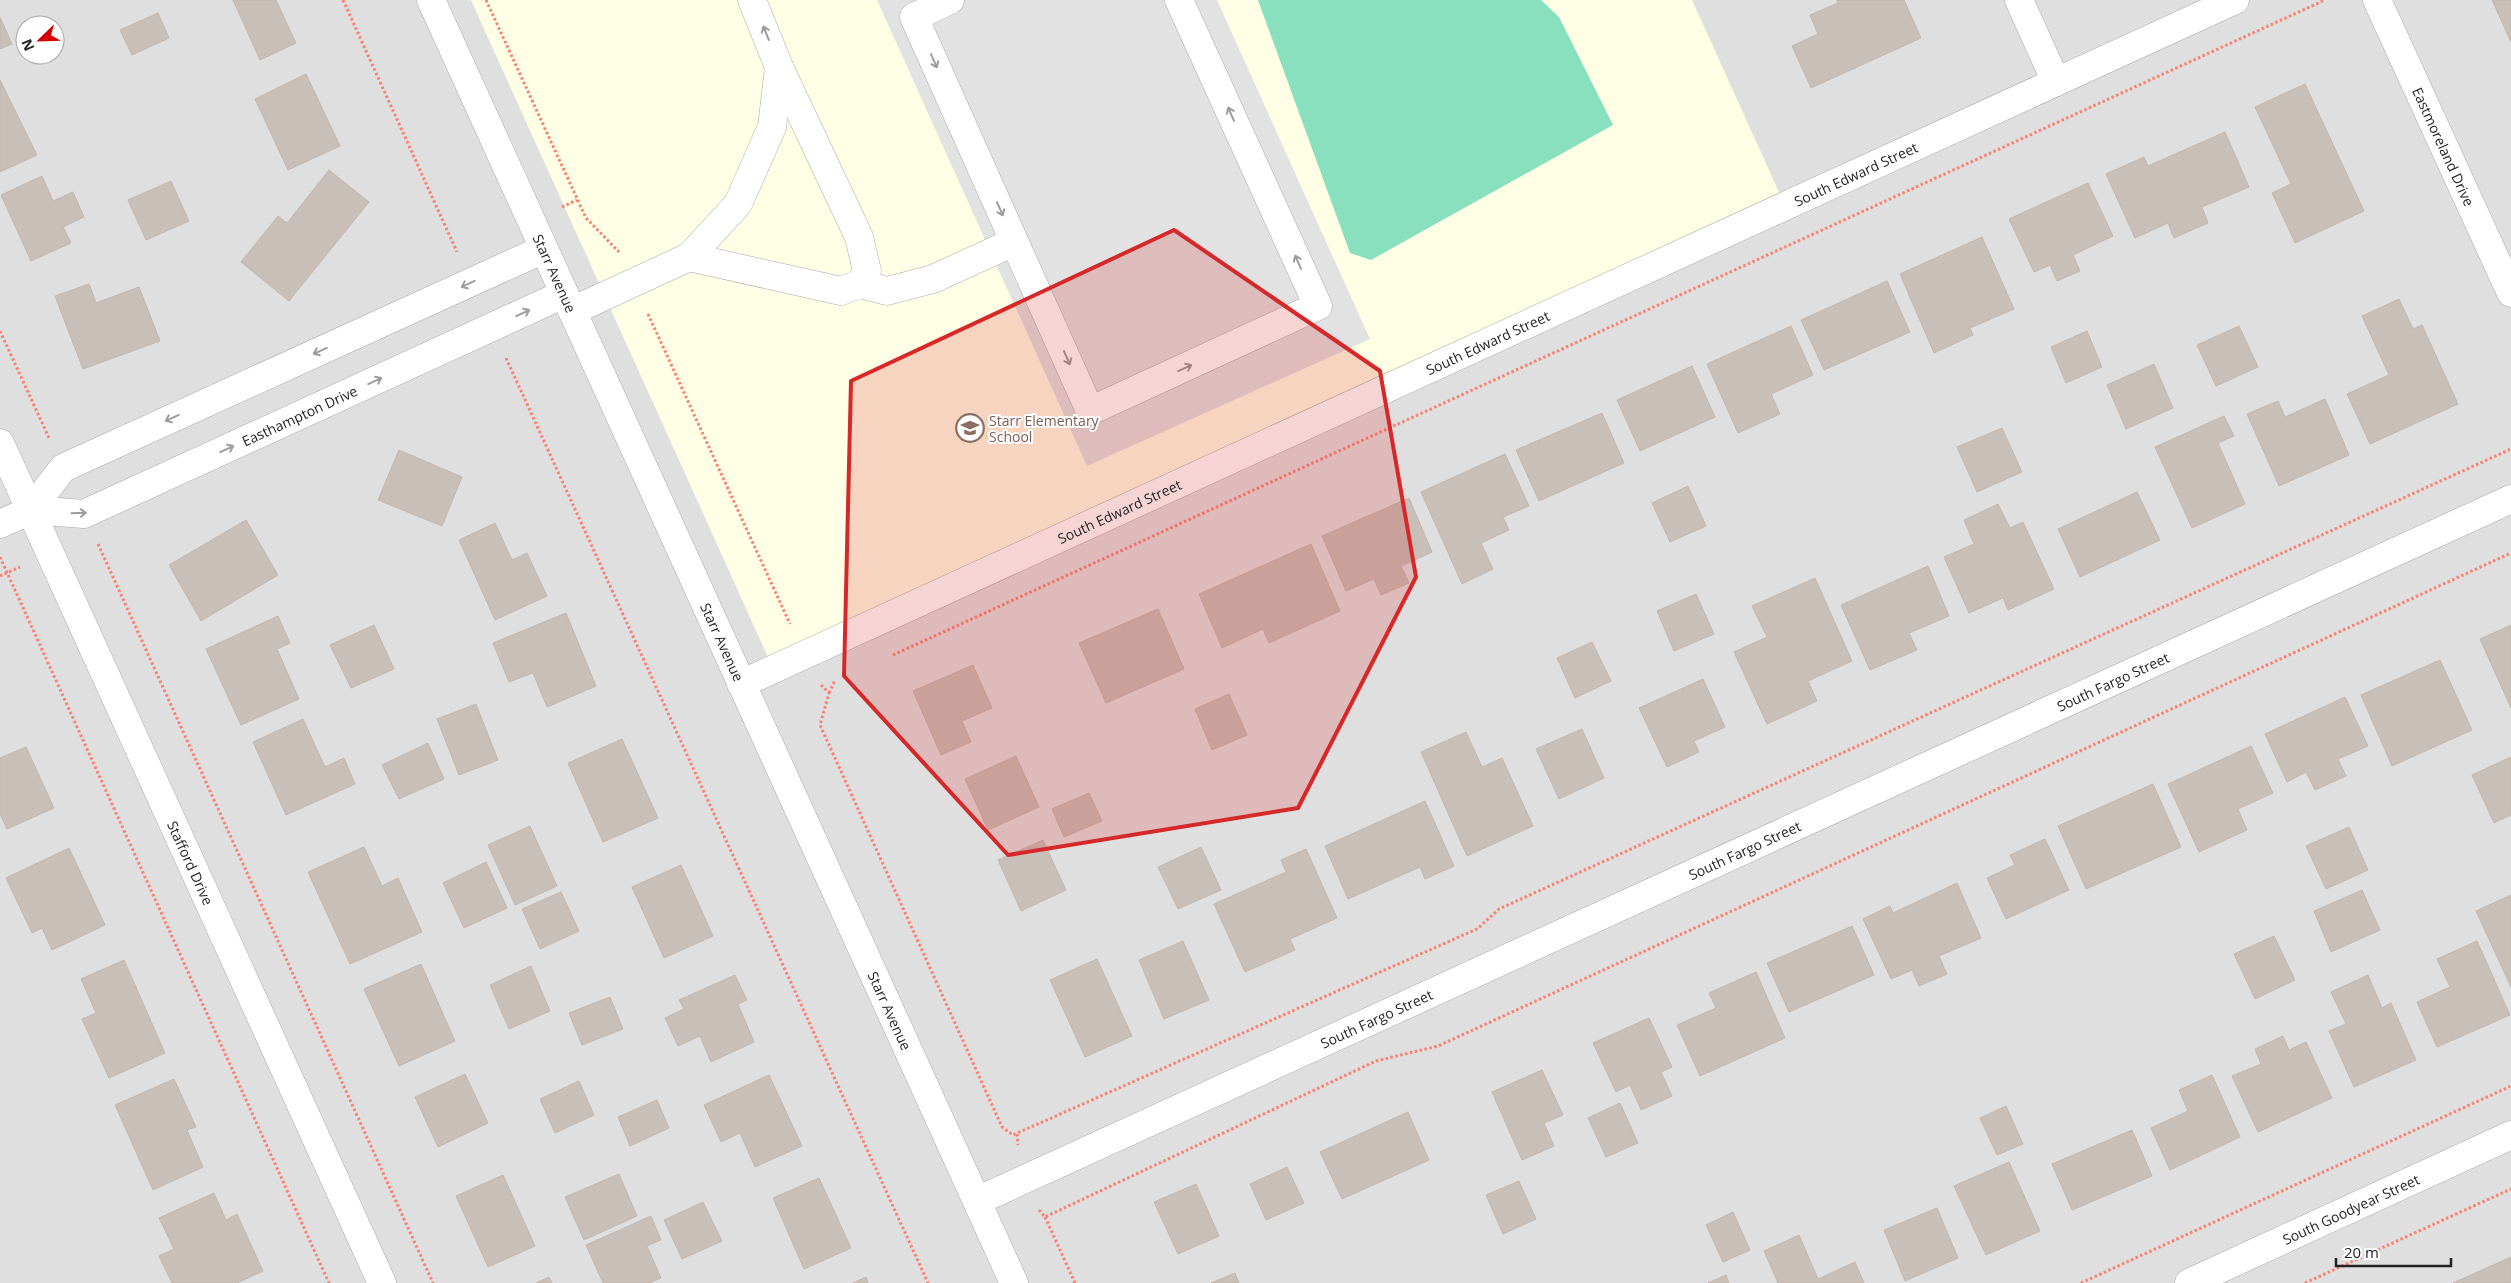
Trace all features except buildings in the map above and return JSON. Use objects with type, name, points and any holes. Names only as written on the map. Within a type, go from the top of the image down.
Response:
[{"type":"street","name":"Starr Avenue","points":[[431,0],[1014,1283]]},
{"type":"street","points":[[752,0],[779,67],[859,237],[867,271],[860,284]]},
{"type":"street","points":[[950,0],[914,17],[1090,411],[1318,306],[1179,0]]},
{"type":"street","points":[[2019,0],[2056,82]]},
{"type":"street","name":"South Edward Street","points":[[741,684],[2236,0]]},
{"type":"street","name":"Eastmoreland Drive","points":[[2377,0],[2511,293]]},
{"type":"street","points":[[689,257],[738,204],[772,127],[779,67]]},
{"type":"street","points":[[689,257],[841,291],[860,284],[888,291],[933,279],[1014,242]]},
{"type":"street","name":"Easthampton Drive","points":[[0,524],[30,510],[63,468],[544,249]]},
{"type":"street","name":"Easthampton Drive","points":[[30,510],[84,514],[491,328],[634,283],[689,257]]},
{"type":"street","name":"Stafford Drive","points":[[0,443],[382,1283]]},
{"type":"street","name":"South Fargo Street","points":[[977,1201],[2511,499]]},
{"type":"street","name":"South Goodyear Street","points":[[2189,1283],[2511,1135]]},
{"type":"path","points":[[343,0],[471,282]]},
{"type":"path","points":[[486,0],[586,218],[617,248],[814,678],[829,693]]},
{"type":"path","points":[[887,658],[2325,0]]},
{"type":"path","points":[[491,328],[928,1283]]},
{"type":"path","points":[[843,677],[834,681],[820,725],[1002,1127],[1013,1135],[1476,929],[1499,909],[2511,449]]},
{"type":"path","points":[[97,542],[433,1283]]},
{"type":"path","points":[[1045,1217],[1376,1061],[1438,1046],[2511,553]]},
{"type":"path","points":[[0,557],[330,1283]]},
{"type":"path","points":[[2081,1283],[2511,1086]]},
{"type":"path","points":[[1018,1134],[1018,1153],[1026,1178],[1039,1211],[1045,1217],[1075,1283]]},
{"type":"path","points":[[2305,1283],[2511,1189]]},
{"type":"highlighted area","points":[[1174,230],[1380,371],[1416,577],[1298,808],[1008,855],[844,676],[851,381]]},
{"type":"shaded area","points":[[0,0],[2511,0],[2511,1283],[0,1283]]},
{"type":"shaded area","name":"Starr Elementary School","points":[[471,0],[1692,0],[1782,199],[768,657]]},
{"type":"shaded area","points":[[877,0],[1217,0],[1370,339],[1087,466]]},
{"type":"green space","points":[[1258,0],[1541,0],[1559,17],[1613,125],[1371,260],[1350,253]]},
{"type":"place","name":"Starr Elementary School","points":[[970,428]]}]
